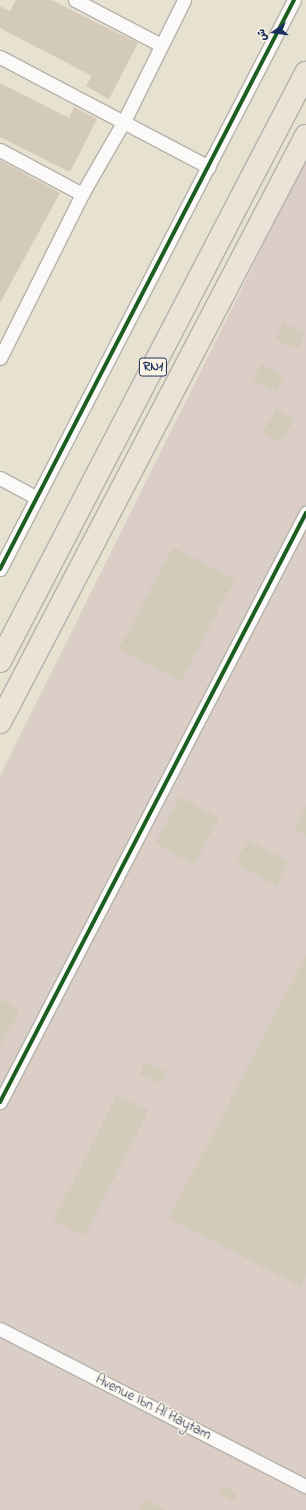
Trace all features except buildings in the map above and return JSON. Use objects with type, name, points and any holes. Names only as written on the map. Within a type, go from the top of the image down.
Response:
[{"type":"highway","name":"RN1","points":[[0,661],[306,73]]},
{"type":"highway","name":"RN1","points":[[0,722],[306,136]]},
{"type":"street","points":[[75,0],[161,45]]},
{"type":"street","points":[[0,358],[82,194],[124,121],[184,0]]},
{"type":"street","points":[[0,569],[294,0]]},
{"type":"street","points":[[0,57],[209,167]]},
{"type":"street","points":[[0,150],[82,194]]},
{"type":"street","points":[[0,478],[37,498]]},
{"type":"street","points":[[0,1102],[306,513]]},
{"type":"street","name":"Avenue Ibn Al Haytam","points":[[0,1329],[306,1486]]},
{"type":"shaded area","points":[[306,159],[306,1510],[0,1510],[0,776]]},
{"type":"cycle path","points":[[0,569],[294,0]]},
{"type":"cycle path","points":[[0,1102],[306,513]]}]
